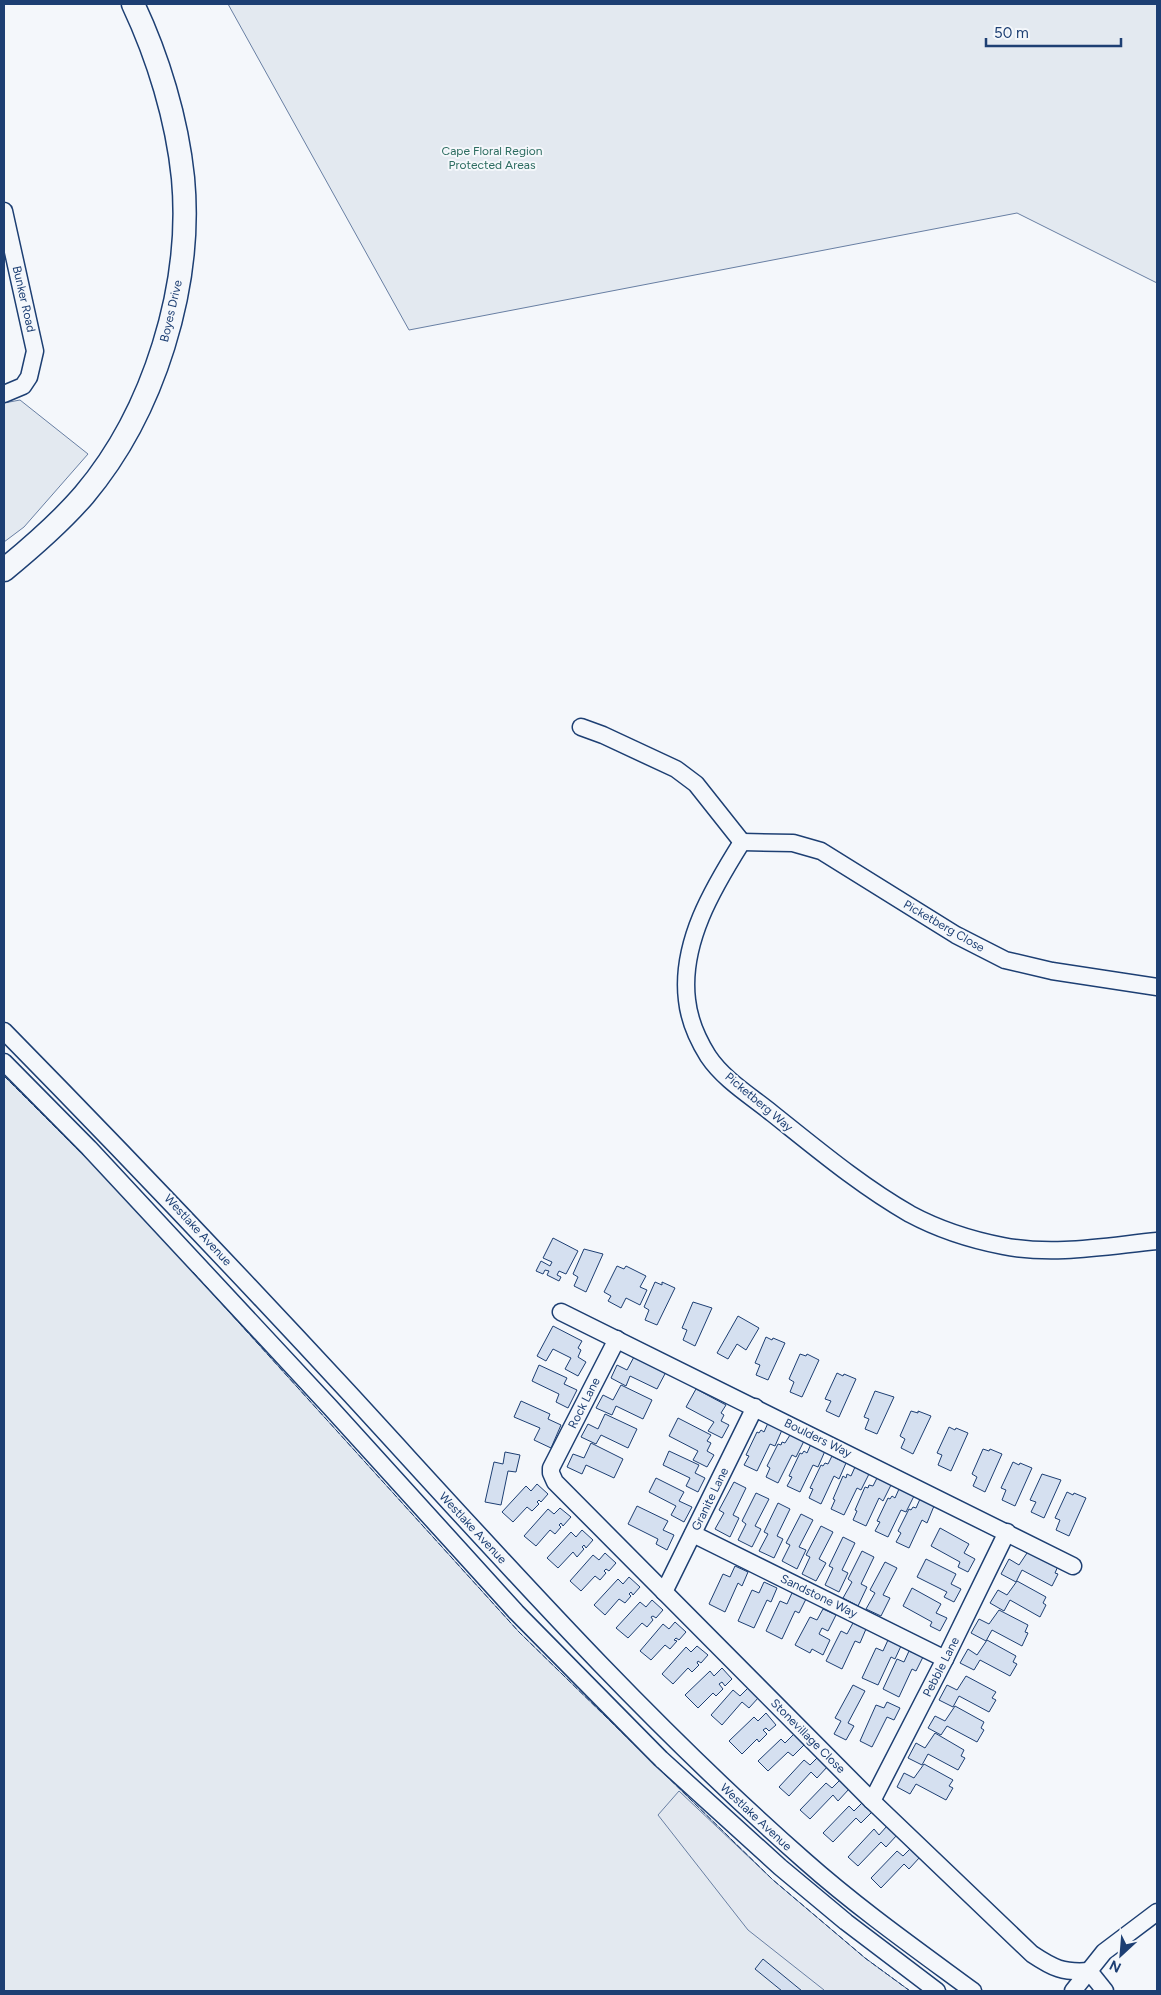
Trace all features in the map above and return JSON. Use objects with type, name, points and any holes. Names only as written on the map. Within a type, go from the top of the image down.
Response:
[{"type":"main road","name":"Boyes Drive","points":[[4,570],[52,528],[84,495],[113,455],[146,395],[170,327],[182,252],[183,178],[173,122],[158,68],[133,4]]},
{"type":"street","name":"Bunker Road","points":[[4,211],[35,351],[30,377],[23,386],[4,394]]},
{"type":"street","points":[[581,727],[603,734],[676,769],[696,784],[742,842]]},
{"type":"street","name":"Picketberg Close","points":[[742,842],[793,844],[821,851],[956,935],[1005,960],[1052,971],[1157,987]]},
{"type":"street","name":"Picketberg Way","points":[[742,842],[717,882],[701,919],[686,968],[687,1001],[697,1036],[709,1057],[730,1080],[874,1192],[912,1215],[959,1234],[1003,1246],[1035,1251],[1061,1251],[1157,1241]]},
{"type":"street","name":"Westlake Avenue","points":[[4,1031],[142,1171],[533,1592],[684,1749],[806,1862],[859,1906],[973,1991]]},
{"type":"street","name":"Westlake Avenue","points":[[4,1062],[89,1148],[330,1407],[516,1612],[661,1759],[787,1873],[846,1922],[937,1991]]},
{"type":"street","name":"Boulders Way","points":[[561,1312],[1073,1566]]},
{"type":"street","name":"Rock Lane","points":[[552,1468],[617,1339]]},
{"type":"street","name":"Granite Lane","points":[[664,1592],[755,1407]]},
{"type":"street","name":"Stonevillage Close","points":[[552,1468],[551,1473],[555,1482],[872,1801],[958,1884],[1005,1926],[1032,1954],[1056,1969],[1074,1972],[1089,1971]]},
{"type":"street","name":"Pebble Lane","points":[[872,1801],[945,1659],[1007,1532]]},
{"type":"street","name":"Sandstone Way","points":[[692,1534],[945,1659]]},
{"type":"street","points":[[1073,1991],[1104,1952],[1157,1912]]},
{"type":"street","points":[[1089,1971],[1105,1991]]},
{"type":"green space","name":"Cape Floral Region Protected Areas","points":[[228,4],[1157,4],[1157,283],[1017,213],[409,330]]},
{"type":"green space","points":[[20,400],[88,454],[24,527],[4,542],[4,403]]},
{"type":"green space","points":[[4,1076],[115,1186],[519,1632],[773,1880],[865,1958],[910,1991],[4,1991]]},
{"type":"shaded area","points":[[679,1791],[773,1880],[865,1958],[910,1991],[822,1991],[824,1990],[748,1930],[658,1815]]},
{"type":"building","points":[[553,1238],[578,1251],[566,1274],[559,1271],[557,1275],[561,1277],[559,1281],[547,1275],[549,1271],[545,1270],[543,1274],[536,1271],[541,1261],[550,1266],[552,1262],[543,1258]]},
{"type":"building","points":[[584,1249],[603,1254],[586,1292],[574,1286],[578,1277],[573,1274]]},
{"type":"building","points":[[617,1266],[624,1269],[626,1266],[646,1276],[640,1287],[647,1290],[640,1305],[626,1298],[621,1308],[608,1301],[611,1296],[604,1292]]},
{"type":"building","points":[[655,1282],[662,1285],[662,1282],[675,1288],[657,1325],[645,1320],[649,1310],[644,1307]]},
{"type":"building","points":[[693,1302],[712,1308],[695,1346],[683,1340],[687,1330],[682,1328]]},
{"type":"building","points":[[738,1316],[759,1328],[746,1350],[737,1344],[728,1359],[717,1353]]},
{"type":"building","points":[[553,1326],[582,1341],[578,1348],[581,1350],[578,1357],[586,1362],[578,1376],[565,1369],[571,1358],[553,1349],[546,1361],[537,1356]]},
{"type":"building","points":[[766,1337],[785,1343],[768,1380],[756,1375],[760,1365],[755,1363]]},
{"type":"building","points":[[800,1354],[806,1356],[807,1354],[819,1360],[802,1397],[790,1392],[794,1382],[789,1379]]},
{"type":"building","points":[[635,1355],[667,1370],[657,1389],[630,1376],[626,1386],[611,1378],[617,1365],[627,1370]]},
{"type":"building","points":[[539,1365],[567,1378],[564,1384],[577,1390],[568,1408],[556,1402],[559,1394],[532,1381]]},
{"type":"building","points":[[837,1373],[856,1379],[839,1417],[826,1411],[831,1401],[825,1399]]},
{"type":"building","points":[[621,1385],[652,1400],[643,1419],[616,1406],[612,1415],[596,1408],[603,1395],[613,1400]]},
{"type":"building","points":[[696,1389],[726,1405],[721,1413],[724,1415],[721,1421],[729,1425],[722,1438],[708,1431],[714,1422],[686,1407]]},
{"type":"building","points":[[875,1391],[894,1397],[877,1434],[865,1429],[869,1419],[864,1417]]},
{"type":"building","points":[[521,1401],[550,1414],[548,1419],[561,1425],[551,1448],[534,1440],[540,1428],[514,1417]]},
{"type":"building","points":[[911,1411],[918,1413],[918,1411],[931,1416],[913,1454],[901,1448],[905,1439],[900,1436]]},
{"type":"building","points":[[605,1414],[637,1429],[628,1448],[601,1435],[596,1444],[581,1437],[588,1424],[598,1429]]},
{"type":"building","points":[[678,1418],[711,1435],[707,1441],[711,1443],[707,1451],[714,1455],[707,1467],[693,1460],[698,1451],[669,1436]]},
{"type":"building","points":[[768,1423],[782,1430],[775,1446],[770,1444],[757,1471],[744,1465],[749,1456],[746,1455],[757,1432],[759,1433],[761,1430],[764,1432]]},
{"type":"building","points":[[949,1427],[968,1433],[951,1471],[938,1465],[942,1455],[937,1453]]},
{"type":"building","points":[[790,1435],[804,1441],[796,1457],[792,1455],[778,1483],[766,1477],[770,1468],[767,1466],[778,1444],[785,1443]]},
{"type":"building","points":[[591,1443],[623,1459],[614,1478],[586,1465],[582,1474],[567,1467],[573,1454],[584,1458]]},
{"type":"building","points":[[811,1444],[825,1451],[818,1467],[813,1465],[800,1492],[787,1486],[792,1477],[789,1476],[800,1453],[802,1454],[804,1451],[807,1453]]},
{"type":"building","points":[[983,1449],[989,1451],[990,1449],[1002,1454],[985,1492],[973,1486],[977,1477],[972,1474]]},
{"type":"building","points":[[669,1451],[699,1465],[695,1473],[705,1478],[698,1492],[686,1486],[690,1478],[663,1465]]},
{"type":"building","points":[[505,1452],[520,1455],[516,1472],[508,1471],[501,1505],[485,1502],[494,1462],[503,1464]]},
{"type":"building","points":[[832,1456],[846,1463],[839,1479],[834,1476],[821,1504],[809,1498],[813,1489],[810,1488],[821,1465],[828,1464]]},
{"type":"building","points":[[1013,1462],[1032,1468],[1015,1506],[1002,1500],[1006,1490],[1001,1488]]},
{"type":"building","points":[[855,1467],[869,1474],[861,1490],[857,1488],[844,1515],[831,1509],[835,1500],[833,1499],[843,1476],[846,1478],[847,1474],[851,1476]]},
{"type":"building","points":[[1042,1474],[1061,1480],[1044,1518],[1031,1512],[1036,1502],[1030,1500]]},
{"type":"building","points":[[656,1478],[684,1492],[679,1501],[692,1507],[684,1522],[671,1515],[676,1506],[649,1492]]},
{"type":"building","points":[[877,1478],[891,1485],[883,1501],[879,1498],[866,1526],[853,1520],[857,1511],[855,1510],[865,1487],[873,1486]]},
{"type":"building","points":[[734,1482],[746,1488],[733,1515],[739,1518],[730,1537],[715,1529],[724,1513],[719,1510]]},
{"type":"building","points":[[537,1484],[548,1494],[541,1502],[539,1500],[537,1502],[539,1504],[532,1511],[527,1507],[513,1522],[502,1512],[526,1486],[531,1491]]},
{"type":"building","points":[[899,1489],[914,1496],[906,1512],[901,1510],[888,1537],[875,1531],[880,1522],[877,1521],[888,1498],[890,1499],[892,1496],[895,1498]]},
{"type":"building","points":[[1067,1492],[1086,1498],[1069,1536],[1056,1530],[1060,1520],[1055,1518]]},
{"type":"building","points":[[756,1493],[769,1499],[755,1526],[761,1529],[752,1547],[738,1540],[746,1524],[742,1521]]},
{"type":"building","points":[[920,1499],[934,1506],[927,1523],[922,1520],[909,1548],[896,1542],[901,1533],[898,1531],[909,1509],[916,1508]]},
{"type":"building","points":[[778,1503],[790,1509],[777,1536],[783,1539],[774,1558],[759,1551],[768,1534],[764,1532]]},
{"type":"building","points":[[637,1506],[668,1521],[663,1530],[674,1535],[667,1550],[656,1544],[658,1539],[628,1524]]},
{"type":"building","points":[[560,1508],[571,1517],[563,1526],[561,1523],[559,1525],[561,1527],[555,1534],[550,1530],[536,1546],[524,1536],[548,1509],[554,1514]]},
{"type":"building","points":[[801,1514],[813,1520],[799,1547],[806,1550],[797,1569],[782,1561],[790,1545],[786,1543]]},
{"type":"building","points":[[821,1526],[833,1532],[819,1559],[826,1563],[816,1581],[802,1574],[810,1557],[806,1555]]},
{"type":"building","points":[[940,1528],[969,1544],[964,1553],[975,1559],[968,1572],[958,1567],[960,1562],[931,1546]]},
{"type":"building","points":[[582,1530],[593,1540],[586,1548],[584,1545],[582,1547],[584,1549],[577,1557],[573,1552],[558,1568],[547,1558],[571,1532],[576,1537]]},
{"type":"building","points":[[843,1537],[855,1543],[842,1570],[848,1573],[839,1592],[825,1585],[833,1568],[829,1566]]},
{"type":"building","points":[[1029,1550],[1058,1566],[1055,1573],[1058,1574],[1052,1586],[1022,1570],[1016,1582],[1001,1574],[1009,1559],[1019,1565]]},
{"type":"building","points":[[862,1551],[874,1557],[861,1584],[867,1587],[858,1606],[843,1598],[852,1582],[848,1579]]},
{"type":"building","points":[[605,1553],[616,1563],[609,1571],[606,1569],[604,1571],[606,1573],[600,1580],[595,1576],[581,1591],[570,1581],[593,1555],[599,1560]]},
{"type":"building","points":[[926,1559],[956,1574],[951,1584],[961,1589],[954,1602],[944,1597],[947,1592],[917,1577]]},
{"type":"building","points":[[885,1562],[897,1568],[883,1595],[890,1598],[881,1616],[866,1609],[875,1593],[870,1590]]},
{"type":"building","points":[[735,1566],[748,1572],[742,1586],[738,1583],[725,1612],[709,1604],[723,1574],[730,1577]]},
{"type":"building","points":[[629,1577],[640,1587],[633,1595],[631,1592],[629,1594],[631,1596],[625,1603],[619,1599],[605,1615],[594,1605],[618,1579],[623,1584]]},
{"type":"building","points":[[1017,1581],[1046,1597],[1043,1603],[1046,1605],[1040,1617],[1010,1600],[1004,1611],[990,1603],[998,1590],[1007,1595]]},
{"type":"building","points":[[764,1582],[777,1588],[771,1602],[767,1600],[754,1628],[738,1621],[752,1590],[759,1593]]},
{"type":"building","points":[[912,1588],[941,1604],[936,1613],[947,1618],[940,1631],[930,1626],[932,1622],[903,1606]]},
{"type":"building","points":[[792,1593],[806,1599],[799,1613],[795,1611],[782,1639],[766,1631],[780,1601],[787,1604]]},
{"type":"building","points":[[652,1600],[663,1610],[656,1618],[651,1617],[653,1620],[647,1627],[642,1623],[628,1638],[616,1628],[640,1602],[646,1607]]},
{"type":"building","points":[[823,1609],[836,1615],[828,1631],[822,1628],[819,1634],[830,1640],[823,1655],[812,1649],[810,1653],[795,1645],[810,1617],[817,1620]]},
{"type":"building","points":[[999,1610],[1028,1625],[1025,1632],[1028,1633],[1022,1646],[992,1630],[986,1641],[971,1633],[979,1619],[989,1624]]},
{"type":"building","points":[[675,1622],[686,1632],[679,1640],[676,1638],[674,1640],[677,1641],[670,1649],[665,1645],[651,1660],[640,1651],[663,1624],[669,1629]]},
{"type":"building","points":[[853,1623],[866,1629],[860,1643],[855,1641],[842,1669],[826,1661],[841,1631],[847,1634]]},
{"type":"building","points":[[888,1640],[901,1646],[895,1659],[891,1657],[878,1685],[862,1678],[876,1648],[883,1651]]},
{"type":"building","points":[[987,1640],[1016,1656],[1013,1662],[1017,1664],[1010,1676],[980,1660],[974,1670],[960,1663],[968,1649],[977,1655]]},
{"type":"building","points":[[697,1646],[708,1655],[701,1663],[698,1661],[699,1665],[692,1672],[688,1668],[673,1684],[662,1674],[686,1647],[691,1652]]},
{"type":"building","points":[[909,1651],[923,1657],[916,1671],[912,1669],[899,1697],[883,1689],[897,1659],[904,1662]]},
{"type":"building","points":[[722,1668],[732,1679],[725,1686],[722,1682],[719,1684],[723,1689],[716,1696],[713,1693],[698,1708],[685,1695],[710,1671],[714,1676]]},
{"type":"building","points":[[966,1676],[996,1692],[992,1698],[996,1700],[989,1712],[959,1696],[953,1707],[939,1700],[947,1685],[957,1690]]},
{"type":"building","points":[[853,1685],[865,1691],[848,1723],[854,1726],[846,1740],[834,1734],[841,1721],[835,1718]]},
{"type":"building","points":[[748,1688],[759,1697],[749,1708],[742,1702],[722,1725],[711,1715],[733,1690],[740,1696]]},
{"type":"building","points":[[887,1702],[900,1708],[894,1720],[887,1717],[872,1747],[860,1741],[876,1705],[884,1708]]},
{"type":"building","points":[[955,1706],[984,1722],[981,1728],[984,1730],[977,1742],[947,1726],[941,1735],[928,1728],[935,1716],[945,1721]]},
{"type":"building","points":[[766,1713],[776,1725],[769,1731],[766,1728],[763,1730],[767,1734],[759,1742],[757,1739],[742,1754],[729,1741],[754,1717],[758,1721]]},
{"type":"building","points":[[795,1733],[806,1743],[793,1756],[788,1752],[768,1771],[758,1761],[781,1739],[785,1743]]},
{"type":"building","points":[[935,1733],[964,1750],[961,1756],[965,1758],[958,1770],[928,1754],[922,1765],[908,1758],[916,1743],[925,1748]]},
{"type":"building","points":[[818,1757],[828,1766],[817,1778],[811,1772],[789,1796],[779,1787],[804,1760],[810,1765]]},
{"type":"building","points":[[924,1764],[953,1780],[949,1786],[953,1788],[946,1800],[916,1784],[910,1794],[897,1787],[904,1773],[914,1778]]},
{"type":"building","points":[[840,1780],[849,1789],[838,1801],[833,1795],[810,1819],[800,1810],[826,1783],[832,1788]]},
{"type":"building","points":[[862,1803],[872,1812],[861,1823],[856,1818],[833,1842],[823,1833],[849,1806],[854,1811]]},
{"type":"building","points":[[887,1826],[897,1835],[886,1847],[881,1842],[858,1866],[848,1857],[874,1829],[879,1835]]},
{"type":"building","points":[[911,1848],[920,1857],[909,1869],[904,1864],[881,1888],[871,1878],[897,1851],[903,1856]]},
{"type":"building","points":[[763,1959],[802,1991],[782,1991],[755,1969]]},
{"type":"fence","points":[[4,1076],[87,1159]]},
{"type":"fence","points":[[193,1272],[519,1632],[773,1880],[865,1958],[910,1991]]}]
